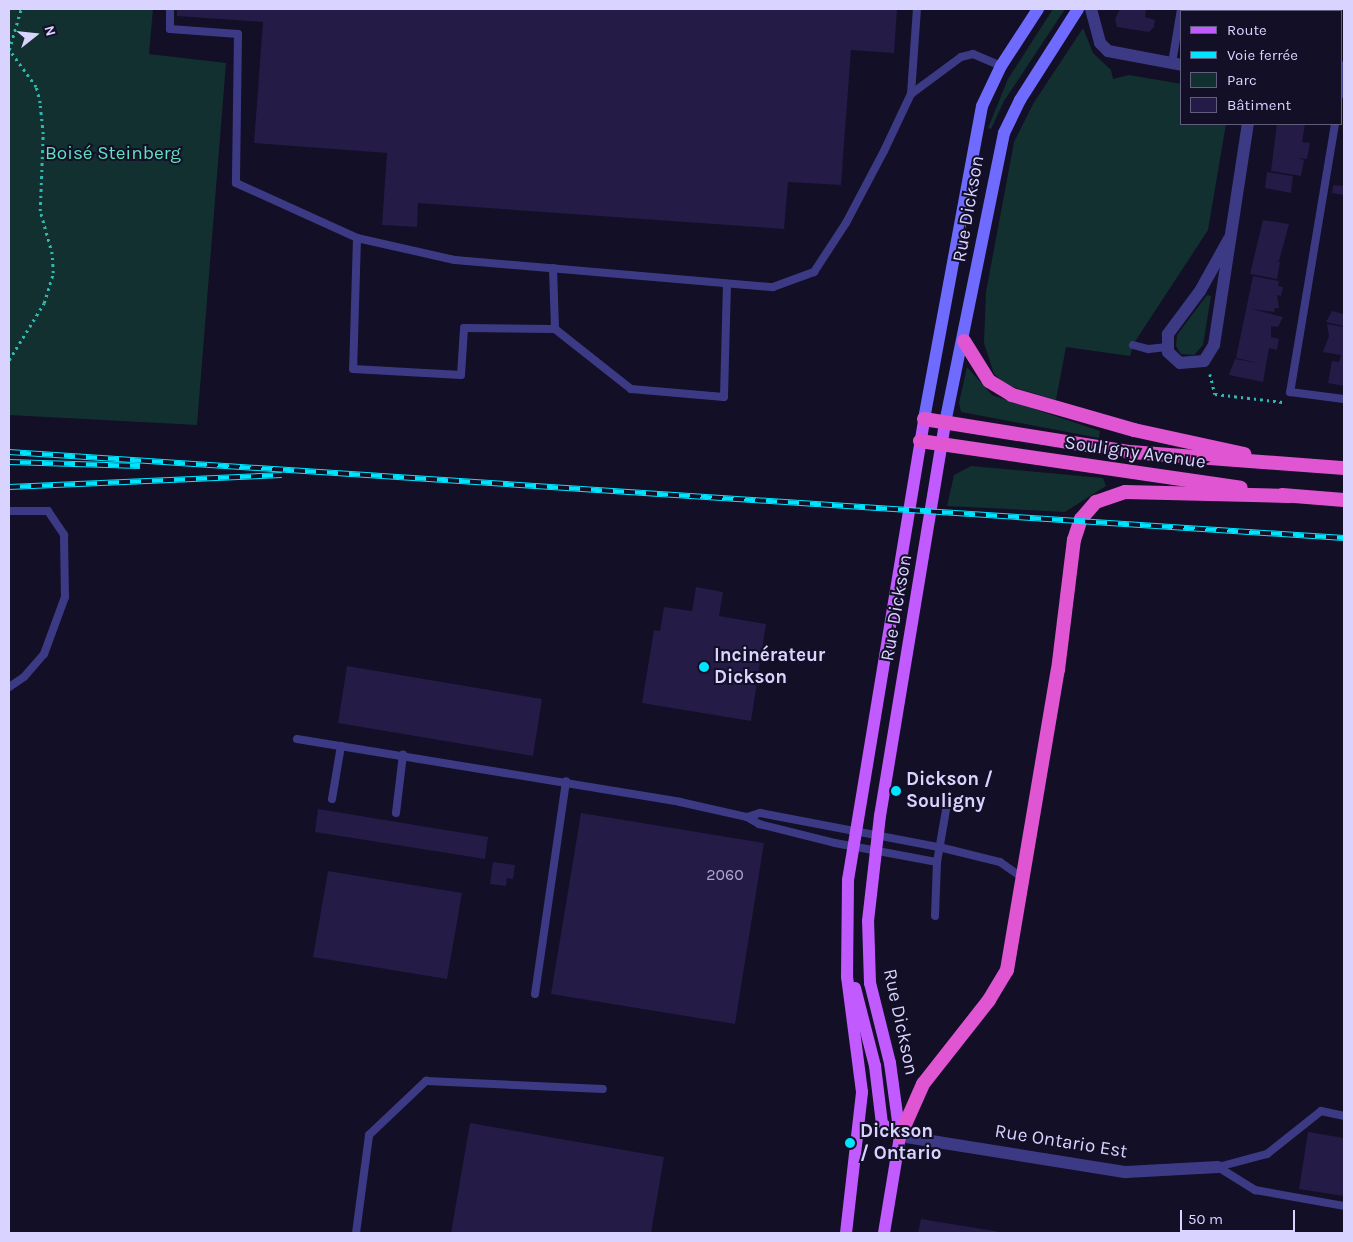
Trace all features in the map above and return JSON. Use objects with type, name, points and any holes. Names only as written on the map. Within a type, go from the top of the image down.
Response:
[{"type":"highway","points":[[964,341],[989,381],[1025,399],[1134,430],[1298,466]]},
{"type":"highway","name":"Souligny Avenue","points":[[924,419],[1130,452],[1344,468]]},
{"type":"highway","name":"Souligny Avenue","points":[[920,441],[1289,496],[1344,500]]},
{"type":"highway","points":[[900,1136],[923,1084],[989,1000],[1007,970],[1024,879],[1058,670],[1074,540],[1081,519],[1096,502],[1125,492],[1289,496]]},
{"type":"main road","name":"Rue Dickson","points":[[846,1233],[862,1092],[846,953],[846,904],[854,846],[920,441],[972,146],[982,106],[1001,66],[1038,9]]},
{"type":"main road","name":"Rue Dickson","points":[[884,1233],[900,1136],[896,1091],[869,974],[868,921],[878,834],[945,423],[964,341],[1004,133],[1020,100],[1078,9]]},
{"type":"main road","points":[[846,953],[875,1066],[882,1124],[900,1136]]},
{"type":"street","points":[[1091,9],[1100,43],[1108,51],[1177,64]]},
{"type":"street","points":[[1229,239],[1200,291],[1172,327],[1168,346],[1173,359],[1180,363],[1204,361],[1214,345],[1248,125]]},
{"type":"street","name":"Rue Ontario Est","points":[[900,1136],[1126,1172],[1218,1167]]},
{"type":"lane","points":[[170,9],[170,29],[238,34],[236,183],[357,238],[455,260],[773,288],[814,272],[846,222],[911,94],[917,9]]},
{"type":"lane","points":[[1177,64],[1180,23]]},
{"type":"lane","points":[[911,94],[961,57],[973,54],[1001,66]]},
{"type":"lane","points":[[1335,125],[1290,392],[1344,399]]},
{"type":"lane","points":[[357,238],[353,369],[461,375],[464,328],[556,330],[631,389],[724,397],[727,284]]},
{"type":"lane","points":[[553,268],[556,330]]},
{"type":"lane","points":[[1133,345],[1148,349],[1168,346]]},
{"type":"lane","points":[[9,511],[48,511],[64,535],[65,597],[44,654],[24,677],[9,687]]},
{"type":"lane","points":[[297,739],[403,754],[566,781],[747,817],[759,824],[854,846],[937,862]]},
{"type":"lane","points":[[332,800],[341,746]]},
{"type":"lane","points":[[396,813],[403,754]]},
{"type":"lane","points":[[535,994],[566,781]]},
{"type":"lane","points":[[935,916],[937,862],[947,804]]},
{"type":"lane","points":[[747,817],[760,813],[939,847],[1000,862],[1024,879]]},
{"type":"lane","points":[[356,1233],[369,1135],[426,1081],[603,1089]]},
{"type":"lane","points":[[1218,1167],[1267,1154],[1321,1111],[1344,1116]]},
{"type":"lane","points":[[1218,1167],[1255,1190],[1344,1206]]},
{"type":"path","points":[[9,360],[44,304],[53,273],[52,254],[40,211],[43,134],[40,103],[36,87],[9,51],[21,9]]},
{"type":"path","points":[[9,38],[13,40]]},
{"type":"path","points":[[1204,361],[1215,394],[1289,402]]},
{"type":"green space","name":"Boisé Steinberg","points":[[9,9],[153,9],[149,54],[226,63],[197,425],[9,415]]},
{"type":"green space","points":[[1053,9],[1065,9],[1004,101],[991,129],[988,128],[1008,79]]},
{"type":"green space","points":[[1083,28],[1093,53],[1111,70],[1113,79],[1129,75],[1180,84],[1180,125],[1226,125],[1208,230],[1134,343],[1130,356],[1066,347],[1056,400],[1006,385],[994,374],[984,343],[986,292],[1014,142],[1033,104]]},
{"type":"green space","points":[[1207,295],[1211,296],[1203,345],[1194,355],[1181,354],[1176,346],[1177,335]]},
{"type":"green space","points":[[967,367],[992,395],[1100,431],[1099,438],[961,412],[959,403]]},
{"type":"green space","points":[[971,466],[1103,478],[1106,486],[1065,512],[947,506],[954,475]]},
{"type":"building","points":[[177,9],[897,9],[894,53],[851,50],[841,185],[788,182],[784,229],[418,203],[417,227],[382,225],[387,153],[254,143],[263,22],[177,16]]},
{"type":"building","points":[[1120,9],[1146,9],[1145,17],[1155,20],[1154,27],[1149,32],[1117,27],[1115,19]]},
{"type":"building","points":[[1277,125],[1305,125],[1302,142],[1310,143],[1307,159],[1298,158],[1304,160],[1301,176],[1271,171]]},
{"type":"building","points":[[1267,172],[1293,176],[1291,193],[1265,188]]},
{"type":"building","points":[[1333,185],[1344,186],[1344,195],[1332,193]]},
{"type":"building","points":[[1263,220],[1289,224],[1279,261],[1274,260],[1280,262],[1277,279],[1250,274]]},
{"type":"building","points":[[1253,276],[1279,281],[1278,286],[1283,287],[1281,296],[1277,295],[1279,308],[1275,308],[1274,312],[1252,309],[1283,317],[1278,327],[1271,326],[1271,337],[1279,339],[1277,350],[1269,348],[1263,382],[1229,375],[1235,359],[1258,363],[1236,358]]},
{"type":"building","points":[[1332,311],[1344,314],[1344,326],[1326,322]]},
{"type":"building","points":[[1327,324],[1344,327],[1344,386],[1328,383],[1332,361],[1339,362],[1341,355],[1323,352],[1329,336]]},
{"type":"building","name":"Incinérateur Dickson","points":[[696,587],[723,592],[719,616],[766,624],[751,721],[642,703],[654,630],[660,631],[664,607],[692,611]]},
{"type":"building","points":[[347,666],[542,699],[533,756],[338,723]]},
{"type":"building","points":[[318,809],[488,837],[485,859],[315,832]]},
{"type":"building","points":[[581,813],[764,843],[735,1024],[551,994]]},
{"type":"building","points":[[493,862],[515,865],[513,879],[507,878],[506,886],[490,884]]},
{"type":"building","points":[[328,871],[462,893],[447,979],[313,957]]},
{"type":"building","points":[[470,1123],[664,1157],[651,1233],[451,1233]]},
{"type":"building","points":[[1308,1132],[1344,1138],[1344,1196],[1299,1189]]},
{"type":"building","points":[[921,1219],[1000,1232],[1000,1233],[918,1233]]},
{"type":"railway","points":[[9,452],[1344,538]]},
{"type":"railway","points":[[9,462],[140,466]]},
{"type":"railway","points":[[9,487],[282,475]]},
{"type":"place","name":"Incinérateur Dickson","points":[[704,667]]},
{"type":"place","name":"Dickson / Souligny","points":[[896,791]]},
{"type":"place","name":"Dickson / Ontario","points":[[850,1143]]}]
